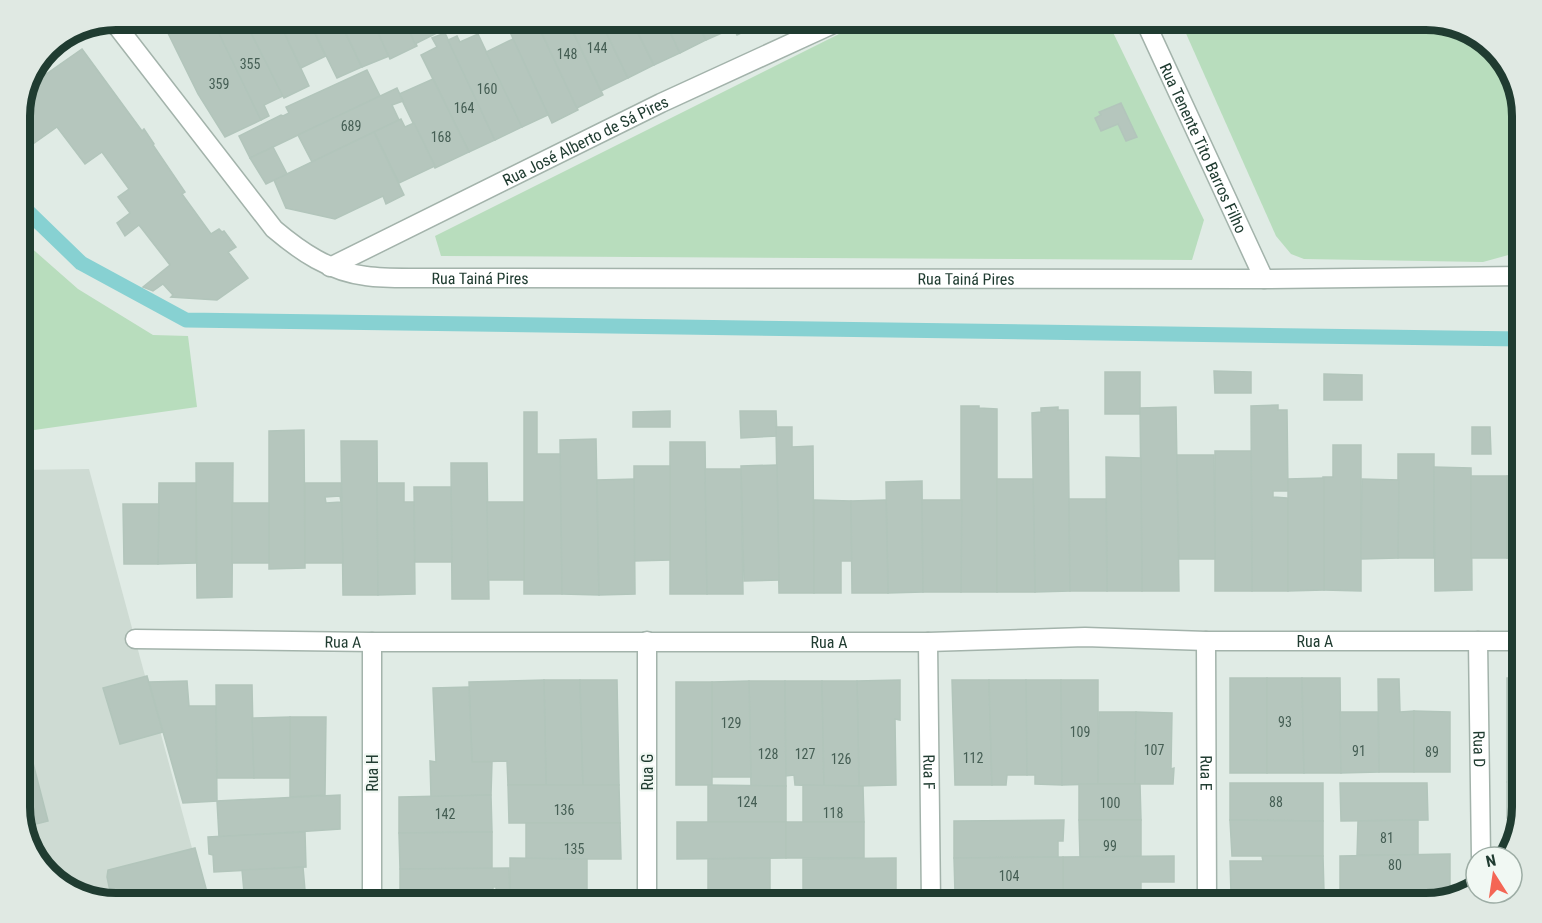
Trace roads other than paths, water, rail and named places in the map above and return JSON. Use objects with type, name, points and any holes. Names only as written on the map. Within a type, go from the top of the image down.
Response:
[{"type":"street","points":[[120,30],[274,229],[298,249],[330,267]]},
{"type":"street","name":"Rua José Alberto de Sá Pires","points":[[330,267],[661,103],[822,30]]},
{"type":"street","name":"Rua Tenente Tito Barros Filho","points":[[1149,30],[1264,279]]},
{"type":"street","name":"Rua Tainá Pires","points":[[330,267],[364,276],[409,278],[1264,279],[1512,276]]},
{"type":"street","name":"Rua A","points":[[135,639],[372,642],[928,642],[1085,637],[1206,641],[1512,641]]},
{"type":"street","name":"Rua G","points":[[647,641],[647,893]]},
{"type":"street","name":"Rua E","points":[[1206,641],[1207,893]]},
{"type":"street","name":"Rua D","points":[[1478,641],[1480,845]]},
{"type":"street","name":"Rua H","points":[[372,642],[372,893]]},
{"type":"street","name":"Rua F","points":[[928,642],[930,893]]},
{"type":"waterway","points":[[30,214],[81,263],[186,320],[1512,339]]}]
